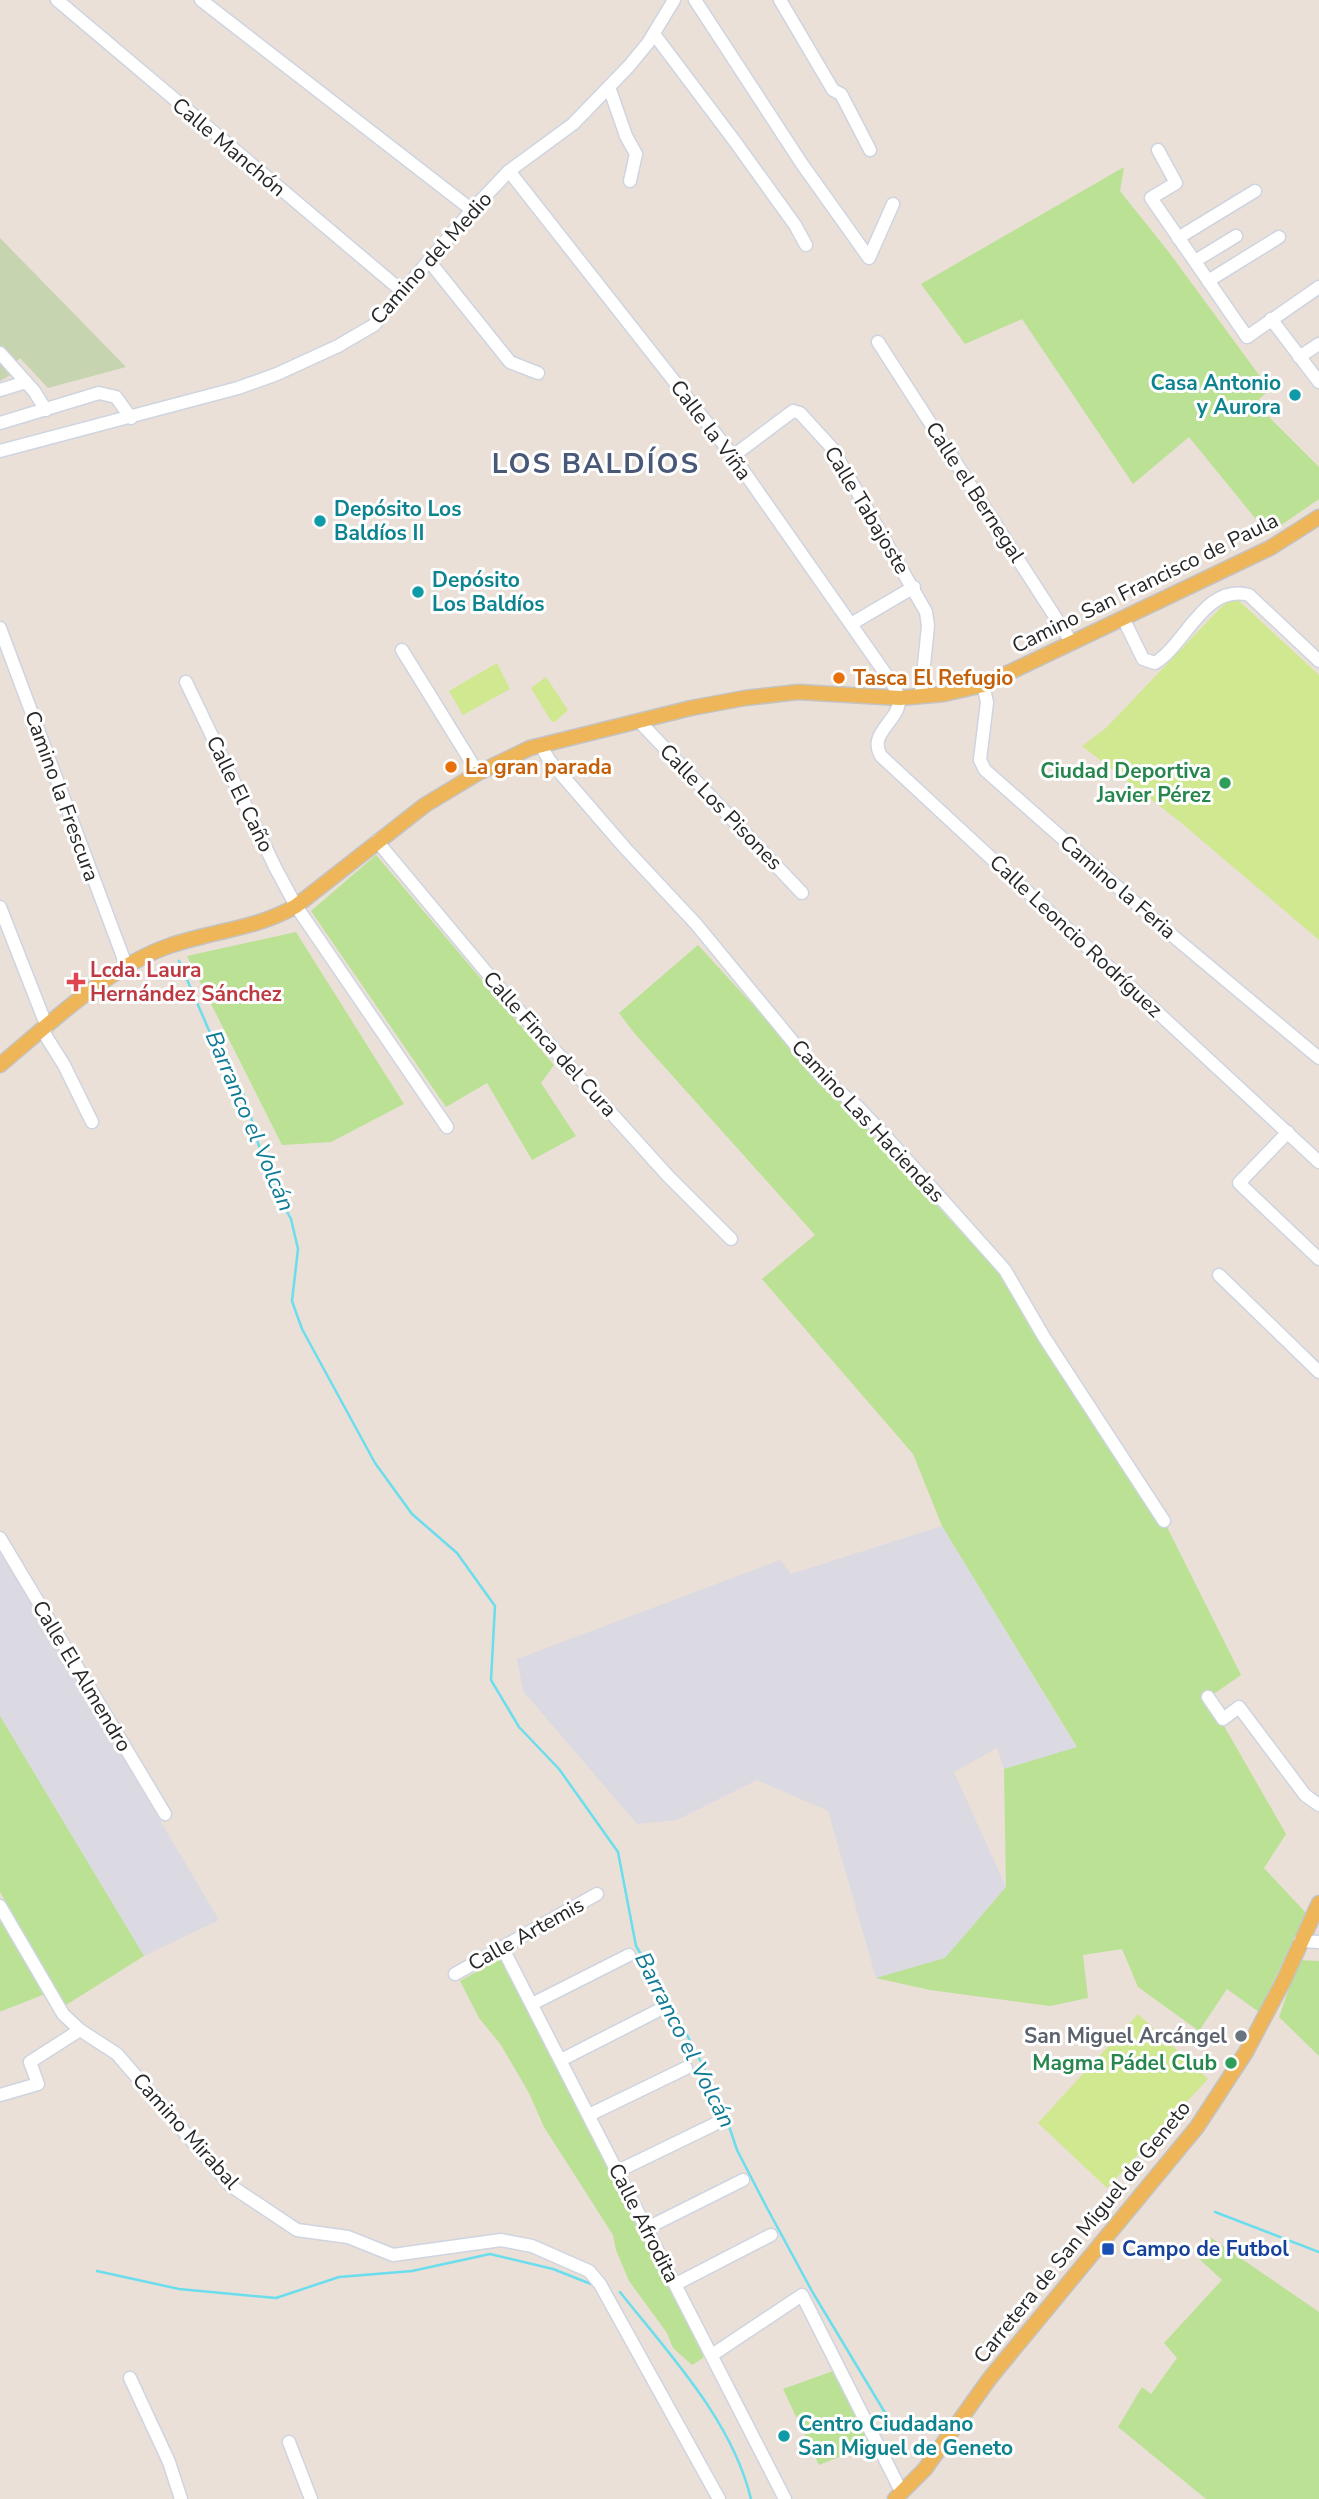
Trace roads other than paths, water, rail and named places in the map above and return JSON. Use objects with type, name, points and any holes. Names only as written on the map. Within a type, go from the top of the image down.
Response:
[{"type":"main road","name":"Camino San Francisco de Paula","points":[[1,1059],[126,965],[169,946],[259,923],[296,906],[425,805],[505,759],[541,746],[718,703],[798,692],[900,698],[944,694],[983,685],[1317,524]]},
{"type":"main road","name":"Carretera de San Miguel de Geneto","points":[[898,2496],[925,2469],[990,2378],[1197,2127],[1246,2052],[1283,1982],[1319,1903]]},
{"type":"street","name":"Calle Manchón","points":[[57,0],[403,292]]},
{"type":"street","points":[[201,0],[472,210]]},
{"type":"street","name":"Camino del Medio","points":[[0,451],[238,388],[277,374],[338,346],[374,325],[472,210],[509,171],[573,124],[629,66],[654,34],[674,0]]},
{"type":"street","points":[[695,0],[802,164],[869,258],[893,204]]},
{"type":"street","points":[[780,0],[833,90],[841,94],[870,150]]},
{"type":"street","points":[[654,34],[736,143],[795,225],[806,245]]},
{"type":"street","points":[[609,87],[626,136],[636,154],[630,181]]},
{"type":"street","points":[[1158,150],[1176,183],[1151,198],[1247,337],[1319,287]]},
{"type":"street","name":"Calle la Viña","points":[[509,171],[733,456],[852,624],[900,698]]},
{"type":"street","points":[[1178,238],[1255,191]]},
{"type":"street","points":[[1195,261],[1236,236]]},
{"type":"street","points":[[1208,281],[1279,237]]},
{"type":"street","points":[[429,261],[510,362],[538,373]]},
{"type":"street","points":[[1271,319],[1319,382]]},
{"type":"street","name":"Calle el Bernegal","points":[[878,342],[1072,643]]},
{"type":"street","points":[[1299,357],[1319,344]]},
{"type":"street","points":[[0,353],[46,410]]},
{"type":"street","points":[[0,390],[26,382]]},
{"type":"street","points":[[0,423],[99,393],[116,397],[131,418]]},
{"type":"street","name":"Calle Tabajoste","points":[[733,456],[793,411],[800,413],[832,448],[926,612],[928,626],[921,694]]},
{"type":"street","points":[[852,624],[914,587]]},
{"type":"street","points":[[1123,618],[1143,659],[1155,663],[1166,656],[1209,604],[1237,591],[1250,594],[1319,662]]},
{"type":"street","name":"Camino la Frescura","points":[[0,628],[126,965]]},
{"type":"street","points":[[402,650],[478,773]]},
{"type":"street","name":"Calle El Caño","points":[[186,682],[296,906],[447,1127]]},
{"type":"street","name":"Camino la Feria","points":[[983,685],[987,702],[980,760],[985,771],[1319,1058]]},
{"type":"street","name":"Calle Leoncio Rodríguez","points":[[900,698],[896,713],[876,741],[876,748],[881,756],[1319,1162]]},
{"type":"street","name":"Calle Los Pisones","points":[[639,721],[802,893]]},
{"type":"street","name":"Camino Las Haciendas","points":[[541,746],[548,760],[696,924],[822,1077],[858,1107],[881,1131],[1005,1270],[1044,1337],[1164,1521]]},
{"type":"street","name":"Calle Finca del Cura","points":[[377,841],[512,1003],[668,1175],[731,1239]]},
{"type":"street","points":[[0,907],[44,1028],[92,1122]]},
{"type":"street","points":[[1288,1132],[1239,1183],[1319,1259]]},
{"type":"street","points":[[1219,1275],[1317,1367]]},
{"type":"street","name":"Calle El Almendro","points":[[0,1538],[165,1814]]},
{"type":"street","points":[[1208,1697],[1223,1719],[1239,1707],[1306,1795],[1319,1805]]},
{"type":"street","name":"Calle Artemis","points":[[455,1974],[597,1894]]},
{"type":"street","name":"Camino Mirabal","points":[[0,1906],[63,2014],[117,2054],[231,2186],[297,2230],[348,2237],[393,2255],[501,2240],[532,2246],[589,2271],[600,2284],[719,2499]]},
{"type":"street","points":[[1300,1941],[1319,1942]]},
{"type":"street","name":"Calle Afrodita","points":[[502,1947],[785,2499]]},
{"type":"street","points":[[532,2004],[629,1955]]},
{"type":"street","points":[[561,2060],[657,2011]]},
{"type":"street","points":[[0,2095],[38,2084],[30,2062],[80,2029]]},
{"type":"street","points":[[589,2115],[686,2068]]},
{"type":"street","points":[[618,2171],[715,2124]]},
{"type":"street","points":[[647,2228],[743,2180]]},
{"type":"street","points":[[676,2284],[771,2235]]},
{"type":"street","points":[[712,2355],[802,2295],[898,2496]]},
{"type":"street","points":[[130,2378],[169,2462],[181,2499]]},
{"type":"street","points":[[289,2442],[311,2499]]},
{"type":"waterway","name":"Barranco el Volcán","points":[[179,961],[214,1042],[246,1099],[275,1190],[291,1219],[298,1249],[292,1301],[302,1329],[375,1463],[412,1514],[457,1553],[495,1606],[491,1680],[519,1727],[559,1769],[618,1852],[636,1946],[697,2054],[723,2108],[737,2150],[767,2208],[813,2293],[887,2416]]},
{"type":"waterway","points":[[1215,2212],[1319,2252]]},
{"type":"waterway","points":[[97,2271],[179,2289],[276,2298],[339,2277],[412,2271],[490,2254],[553,2269],[591,2284]]},
{"type":"waterway","points":[[620,2292],[678,2364],[714,2415],[742,2470],[751,2499]]},
{"type":"place","name":"Casa Antonio y Aurora","points":[[1295,395]]},
{"type":"place","name":"Depósito Los Baldíos II","points":[[320,521]]},
{"type":"place","name":"Depósito Los Baldíos","points":[[418,592]]},
{"type":"place","name":"Tasca El Refugio","points":[[839,678]]},
{"type":"place","name":"La gran parada","points":[[451,767]]},
{"type":"place","name":"Ciudad Deportiva Javier Pérez","points":[[1225,783]]},
{"type":"place","name":"Lcda. Laura Hernández Sánchez","points":[[76,982]]},
{"type":"place","name":"San Miguel Arcángel","points":[[1241,2036]]},
{"type":"place","name":"Magma Pádel Club","points":[[1231,2063]]},
{"type":"place","name":"Campo de Futbol","points":[[1108,2249]]},
{"type":"place","name":"Centro Ciudadano San Miguel de Geneto","points":[[784,2436]]},
{"type":"district","name":"LOS BALDÍOS","points":[[596,464]]}]
